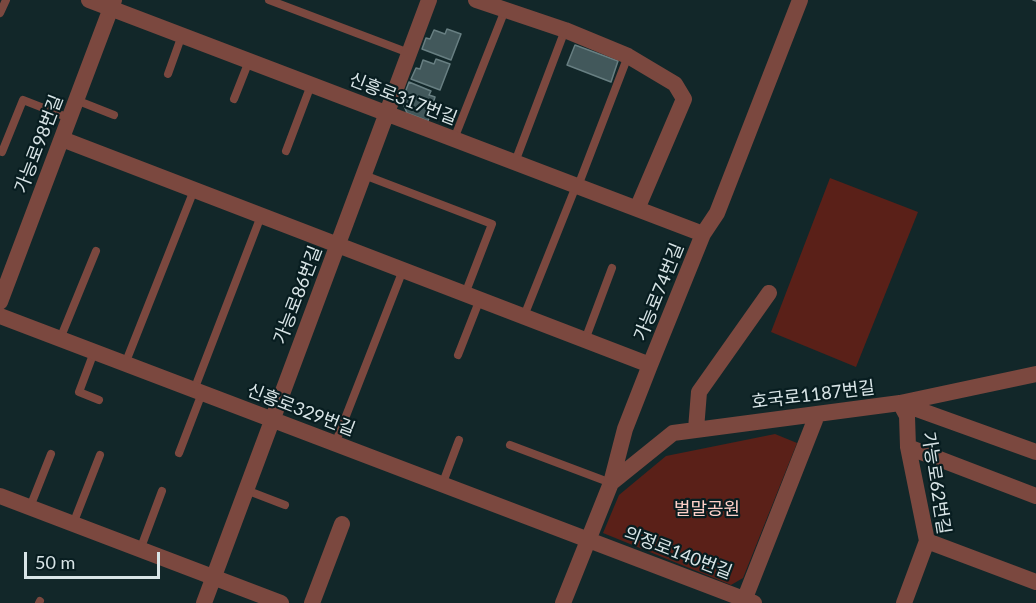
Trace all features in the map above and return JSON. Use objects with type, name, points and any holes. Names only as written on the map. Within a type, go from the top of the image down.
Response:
[{"type":"street","name":"신흥로317번길","points":[[89,0],[112,4],[182,35],[703,234]]},
{"type":"street","name":"가능로86번길","points":[[204,603],[429,0]]},
{"type":"street","points":[[476,0],[565,30],[628,56],[675,84],[684,99],[637,209]]},
{"type":"street","name":"가능로74번길","points":[[563,603],[611,483],[626,429],[650,365],[703,234],[717,213],[800,0]]},
{"type":"street","name":"가능로98번길","points":[[0,303],[112,4]]},
{"type":"street","points":[[62,139],[650,365]]},
{"type":"street","points":[[696,429],[699,392],[769,293]]},
{"type":"street","name":"신흥로329번길","points":[[0,316],[588,540]]},
{"type":"street","name":"호국로1187번길","points":[[611,483],[673,433],[817,416],[900,403],[1036,374]]},
{"type":"street","points":[[900,403],[1036,452]]},
{"type":"street","name":"가능로62번길","points":[[900,403],[907,416],[908,447],[927,541],[904,603]]},
{"type":"street","points":[[747,602],[817,416]]},
{"type":"street","points":[[908,447],[1036,496]]},
{"type":"street","points":[[0,496],[281,603]]},
{"type":"street","points":[[312,603],[342,524]]},
{"type":"street","name":"의정로140번길","points":[[588,540],[747,602]]},
{"type":"street","points":[[927,541],[1036,582]]},
{"type":"lane","points":[[0,13],[6,0]]},
{"type":"lane","points":[[269,0],[410,53]]},
{"type":"lane","points":[[454,139],[505,9]]},
{"type":"lane","points":[[515,162],[565,30]]},
{"type":"lane","points":[[168,74],[182,35]]},
{"type":"lane","points":[[524,316],[628,56]]},
{"type":"lane","points":[[234,99],[249,61]]},
{"type":"lane","points":[[286,151],[311,85]]},
{"type":"lane","points":[[2,153],[23,100],[69,118]]},
{"type":"lane","points":[[76,100],[114,115]]},
{"type":"lane","points":[[364,175],[492,224],[458,355]]},
{"type":"lane","points":[[125,364],[194,190]]},
{"type":"lane","points":[[179,453],[198,392],[261,216]]},
{"type":"lane","points":[[60,339],[96,250]]},
{"type":"lane","points":[[585,340],[612,268]]},
{"type":"lane","points":[[335,444],[403,270]]},
{"type":"lane","points":[[94,352],[79,392],[99,400]]},
{"type":"lane","points":[[442,485],[459,440]]},
{"type":"lane","points":[[510,445],[611,483]]},
{"type":"lane","points":[[30,507],[51,454]]},
{"type":"lane","points":[[74,524],[100,455]]},
{"type":"lane","points":[[246,490],[285,505]]},
{"type":"lane","points":[[141,550],[162,491]]},
{"type":"green space","points":[[830,178],[918,212],[856,367],[771,332]]},
{"type":"green space","name":"벌말공원","points":[[775,434],[797,443],[743,578],[731,585],[603,533],[619,495],[666,456]]},
{"type":"building","points":[[447,29],[461,34],[451,60],[422,49],[426,38],[430,39],[434,30],[445,34]]},
{"type":"building","points":[[575,45],[618,61],[611,82],[567,65]]},
{"type":"building","points":[[436,59],[450,64],[440,90],[411,79],[416,68],[420,69],[423,60],[434,64]]},
{"type":"building","points":[[409,82],[431,91],[429,95],[435,97],[428,121],[407,113],[402,101]]}]
